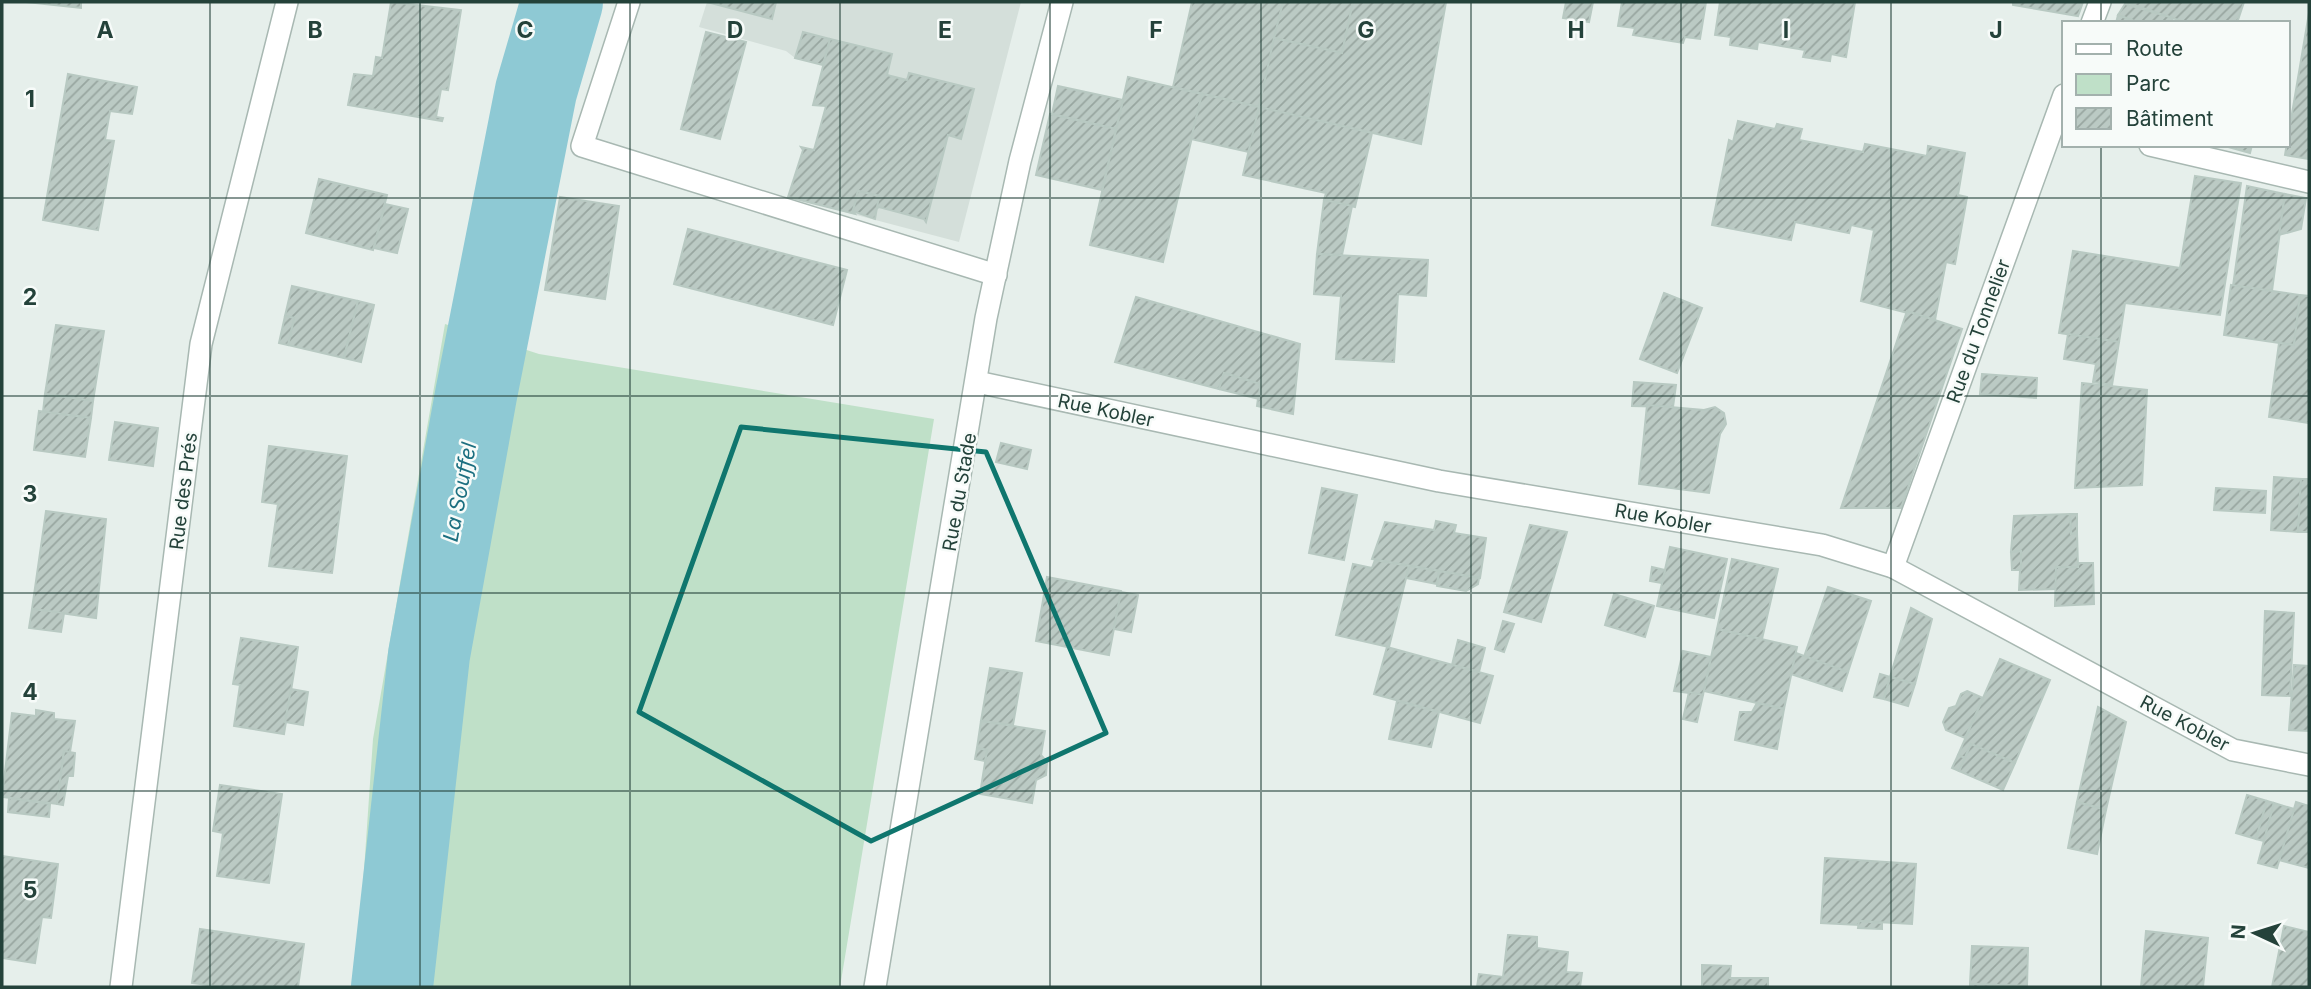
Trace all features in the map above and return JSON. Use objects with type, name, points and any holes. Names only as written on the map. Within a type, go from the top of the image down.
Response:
[{"type":"street","name":"Rue des Prés","points":[[121,987],[201,344],[287,2]]},
{"type":"street","points":[[629,2],[582,146],[996,275]]},
{"type":"street","name":"Rue du Stade","points":[[875,987],[996,275],[1020,161],[1062,2]]},
{"type":"street","points":[[2093,21],[2100,2]]},
{"type":"street","name":"Rue du Tonnelier","points":[[1893,567],[2062,110]]},
{"type":"street","points":[[2159,147],[2309,182]]},
{"type":"street","name":"Rue Kobler","points":[[977,382],[1439,481],[1822,545],[1893,567],[2233,750],[2309,765]]},
{"type":"highlighted area","points":[[741,427],[986,452],[1106,733],[871,841],[639,712]]},
{"type":"shaded area","points":[[707,2],[1021,2],[959,242],[788,197],[803,151],[801,147],[814,150],[826,106],[813,105],[823,65],[795,58],[786,51],[699,27]]},
{"type":"green space","points":[[445,324],[539,354],[934,419],[840,987],[356,987],[373,739]]},
{"type":"building","points":[[26,2],[81,2],[81,8]]},
{"type":"building","points":[[391,2],[461,10],[448,90],[441,89],[436,117],[443,118],[442,121],[348,105],[354,74],[373,76],[376,57],[382,58]]},
{"type":"building","points":[[707,2],[776,2],[772,19]]},
{"type":"building","points":[[1192,2],[1283,2],[1259,107],[1173,87]]},
{"type":"building","points":[[1283,2],[1353,2],[1342,53],[1274,38]]},
{"type":"building","points":[[1353,2],[1446,2],[1421,144],[1259,107],[1274,38],[1342,53]]},
{"type":"building","points":[[1566,2],[1593,2],[1589,22],[1563,18]]},
{"type":"building","points":[[1622,2],[1706,2],[1700,39],[1685,37],[1683,43],[1633,35],[1635,28],[1618,26]]},
{"type":"building","points":[[1720,2],[1855,2],[1846,57],[1831,54],[1830,61],[1803,57],[1805,50],[1758,42],[1757,49],[1730,45],[1731,37],[1715,35]]},
{"type":"building","points":[[2013,2],[2083,2],[2078,16],[2013,5]]},
{"type":"building","points":[[2125,2],[2244,2],[2238,21],[2181,21]]},
{"type":"building","points":[[2125,4],[2173,18],[2172,21],[2134,21],[2118,15]]},
{"type":"building","points":[[2309,13],[2309,159],[2285,155],[2286,147],[2290,147],[2290,125]]},
{"type":"building","points":[[2118,15],[2134,21],[2116,21]]},
{"type":"building","points":[[706,32],[746,42],[720,139],[681,129]]},
{"type":"building","points":[[803,32],[830,39],[823,65],[795,58]]},
{"type":"building","points":[[830,39],[892,54],[887,75],[907,80],[909,73],[974,89],[961,139],[948,135],[926,222],[924,219],[879,207],[875,210],[879,196],[858,191],[853,211],[855,214],[788,197],[803,150],[801,147],[814,150],[826,106],[813,105]]},
{"type":"building","points":[[68,74],[137,87],[132,114],[110,111],[105,140],[114,141],[98,230],[43,220]]},
{"type":"building","points":[[1128,77],[1202,94],[1163,262],[1090,245]]},
{"type":"building","points":[[1058,86],[1123,100],[1116,129],[1052,114]]},
{"type":"building","points":[[1202,94],[1259,107],[1249,152],[1191,139]]},
{"type":"building","points":[[1259,107],[1372,133],[1355,207],[1324,200],[1326,193],[1243,175]]},
{"type":"building","points":[[1050,114],[1116,129],[1102,190],[1036,175]]},
{"type":"building","points":[[1738,121],[1775,129],[1777,124],[1802,129],[1799,140],[1863,152],[1865,144],[1927,156],[1928,146],[1965,153],[1958,195],[1967,197],[1955,264],[1946,262],[1935,320],[1861,301],[1874,230],[1851,225],[1849,233],[1795,222],[1791,240],[1712,225],[1729,140],[1733,142]]},
{"type":"building","points":[[2228,147],[2252,147],[2250,153]]},
{"type":"building","points":[[2195,176],[2241,183],[2220,315],[2125,303],[2119,342],[2059,333],[2073,251],[2180,268]]},
{"type":"building","points":[[319,179],[387,195],[373,250],[306,233]]},
{"type":"building","points":[[2247,186],[2285,194],[2272,291],[2233,286]]},
{"type":"building","points":[[858,191],[879,196],[875,219],[853,211]]},
{"type":"building","points":[[2285,194],[2306,198],[2301,229],[2279,235]]},
{"type":"building","points":[[560,197],[619,206],[605,299],[545,290]]},
{"type":"building","points":[[1324,200],[1352,206],[1342,255],[1317,254]]},
{"type":"building","points":[[385,204],[408,209],[397,253],[374,248]]},
{"type":"building","points":[[688,229],[847,270],[833,325],[674,284]]},
{"type":"building","points":[[1317,254],[1428,260],[1426,296],[1398,294],[1394,362],[1336,359],[1341,296],[1314,294]]},
{"type":"building","points":[[2231,285],[2300,295],[2294,345],[2224,335]]},
{"type":"building","points":[[292,286],[358,301],[344,358],[288,345],[294,318],[285,316]]},
{"type":"building","points":[[1664,293],[1702,308],[1677,373],[1640,359]]},
{"type":"building","points":[[2300,295],[2309,296],[2309,423],[2269,417],[2279,343],[2294,345]]},
{"type":"building","points":[[1136,297],[1300,344],[1293,414],[1257,406],[1260,384],[1224,373],[1219,389],[1115,362]]},
{"type":"building","points":[[358,301],[374,305],[361,362],[344,358]]},
{"type":"building","points":[[1907,311],[1962,329],[1901,508],[1841,508]]},
{"type":"building","points":[[285,316],[294,318],[288,345],[279,343]]},
{"type":"building","points":[[56,325],[104,331],[93,401],[45,394]]},
{"type":"building","points":[[2068,334],[2119,342],[2112,385],[2093,382],[2096,364],[2064,359]]},
{"type":"building","points":[[1224,373],[1260,384],[1259,399],[1219,389]]},
{"type":"building","points":[[1982,374],[2037,378],[2036,398],[1980,394]]},
{"type":"building","points":[[1634,382],[1676,385],[1673,407],[1632,406]]},
{"type":"building","points":[[2082,383],[2147,390],[2142,485],[2075,488]]},
{"type":"building","points":[[45,394],[93,401],[91,418],[43,412]]},
{"type":"building","points":[[1647,405],[1704,410],[1715,407],[1724,413],[1726,424],[1720,434],[1709,493],[1639,484]]},
{"type":"building","points":[[39,411],[91,418],[85,457],[34,450]]},
{"type":"building","points":[[115,422],[158,428],[153,466],[109,460]]},
{"type":"building","points":[[1001,443],[1031,450],[1027,469],[996,462]]},
{"type":"building","points":[[269,446],[347,456],[332,573],[269,566],[278,504],[262,502]]},
{"type":"building","points":[[2274,477],[2301,479],[2298,532],[2271,530]]},
{"type":"building","points":[[2301,479],[2309,479],[2309,532],[2298,532]]},
{"type":"building","points":[[1322,488],[1357,495],[1344,560],[1309,553]]},
{"type":"building","points":[[2216,488],[2266,491],[2265,513],[2214,510]]},
{"type":"building","points":[[46,511],[106,519],[96,618],[32,609]]},
{"type":"building","points":[[2070,514],[2077,514],[2077,533],[2071,534]]},
{"type":"building","points":[[2070,514],[2071,534],[2077,533],[2078,567],[2056,567],[2056,589],[2019,590],[2021,551],[2011,552],[2014,516]]},
{"type":"building","points":[[1436,521],[1456,525],[1454,533],[1486,538],[1480,578],[1372,559],[1385,522],[1434,530]]},
{"type":"building","points":[[1530,525],[1567,532],[1541,622],[1504,612]]},
{"type":"building","points":[[1670,547],[1727,559],[1714,618],[1657,606]]},
{"type":"building","points":[[2021,551],[2021,570],[2012,570],[2011,552]]},
{"type":"building","points":[[1732,559],[1778,569],[1762,639],[1717,629]]},
{"type":"building","points":[[1375,560],[1409,566],[1389,647],[1336,635],[1353,564],[1372,568]]},
{"type":"building","points":[[2078,563],[2093,563],[2094,604],[2055,606],[2056,567],[2078,567]]},
{"type":"building","points":[[1409,566],[1439,571],[1437,584],[1406,578]]},
{"type":"building","points":[[1652,567],[1665,570],[1662,583],[1650,581]]},
{"type":"building","points":[[1439,571],[1479,578],[1478,584],[1466,591],[1437,586]]},
{"type":"building","points":[[1047,577],[1121,591],[1109,655],[1036,641]]},
{"type":"building","points":[[1828,587],[1871,601],[1848,672],[1804,657]]},
{"type":"building","points":[[1121,592],[1138,595],[1131,632],[1114,629]]},
{"type":"building","points":[[1614,594],[1654,606],[1645,637],[1605,625]]},
{"type":"building","points":[[1911,608],[1932,619],[1915,684],[1890,677]]},
{"type":"building","points":[[32,609],[64,613],[61,632],[29,628]]},
{"type":"building","points":[[2265,611],[2294,613],[2290,696],[2262,695]]},
{"type":"building","points":[[1503,621],[1514,624],[1504,652],[1495,649]]},
{"type":"building","points":[[1717,629],[1797,647],[1784,709],[1704,691]]},
{"type":"building","points":[[241,638],[298,647],[284,734],[234,726],[240,685],[233,684]]},
{"type":"building","points":[[1458,640],[1485,648],[1479,672],[1452,665]]},
{"type":"building","points":[[1387,647],[1493,676],[1480,723],[1374,694]]},
{"type":"building","points":[[1683,651],[1711,657],[1703,695],[1674,691]]},
{"type":"building","points":[[1796,653],[1848,672],[1842,691],[1791,674]]},
{"type":"building","points":[[2000,659],[2050,680],[2015,763],[1971,744],[1965,758],[1958,755]]},
{"type":"building","points":[[2294,665],[2309,666],[2309,731],[2289,730]]},
{"type":"building","points":[[990,668],[1022,673],[1013,725],[981,721]]},
{"type":"building","points":[[1880,674],[1890,677],[1884,699],[1874,697]]},
{"type":"building","points":[[1890,677],[1915,684],[1908,706],[1884,699]]},
{"type":"building","points":[[291,689],[308,692],[303,725],[285,722]]},
{"type":"building","points":[[1967,691],[1983,698],[1965,738],[1946,730],[1943,722],[1949,708],[1956,706],[1961,694]]},
{"type":"building","points":[[1689,692],[1703,695],[1697,722],[1683,719]]},
{"type":"building","points":[[1397,701],[1439,712],[1431,747],[1389,739]]},
{"type":"building","points":[[1757,703],[1784,709],[1777,749],[1735,740],[1740,712],[1752,712]]},
{"type":"building","points":[[2098,707],[2126,722],[2106,810],[2077,802]]},
{"type":"building","points":[[36,710],[54,713],[54,719],[75,721],[70,752],[64,751],[57,804],[2,797],[12,713],[36,716]]},
{"type":"building","points":[[981,721],[1045,731],[1041,755],[1047,762],[1046,775],[1036,780],[1032,803],[980,794],[987,750],[977,748]]},
{"type":"building","points":[[1971,744],[2015,763],[2003,790],[1959,771]]},
{"type":"building","points":[[977,748],[987,750],[985,761],[975,759]]},
{"type":"building","points":[[64,751],[75,753],[73,776],[68,776],[63,805],[57,804]]},
{"type":"building","points":[[1958,755],[1965,758],[1959,771],[1952,768]]},
{"type":"building","points":[[220,785],[282,794],[269,883],[217,876],[223,833],[213,831]]},
{"type":"building","points":[[2247,795],[2267,801],[2256,839],[2236,833]]},
{"type":"building","points":[[9,798],[50,804],[49,817],[8,812]]},
{"type":"building","points":[[2267,801],[2274,803],[2264,841],[2256,839]]},
{"type":"building","points":[[2077,802],[2106,810],[2097,854],[2068,848]]},
{"type":"building","points":[[2296,802],[2309,806],[2309,868],[2279,860]]},
{"type":"building","points":[[2274,803],[2294,809],[2277,868],[2258,863]]},
{"type":"building","points":[[2,856],[58,864],[51,918],[42,917],[35,963],[2,958]]},
{"type":"building","points":[[1825,858],[1916,864],[1912,924],[1859,921],[1859,925],[1821,923]]},
{"type":"building","points":[[1859,921],[1882,923],[1882,929],[1858,928]]},
{"type":"building","points":[[2284,926],[2309,932],[2309,987],[2272,987]]},
{"type":"building","points":[[200,929],[304,944],[298,987],[222,987],[192,983]]},
{"type":"building","points":[[2146,931],[2208,938],[2203,987],[2141,987]]},
{"type":"building","points":[[1508,935],[1537,937],[1537,948],[1568,952],[1566,972],[1582,973],[1580,987],[1477,987],[1479,974],[1503,977]]},
{"type":"building","points":[[1972,946],[2028,948],[2027,986],[1970,984]]},
{"type":"building","points":[[1702,965],[1731,966],[1730,978],[1768,978],[1768,987],[1702,987]]},
{"type":"building","points":[[1970,984],[2027,986],[2027,987],[1970,987]]},
{"type":"waterway","name":"La Souffel","points":[[392,987],[429,655],[476,395],[536,91],[562,2]]}]
